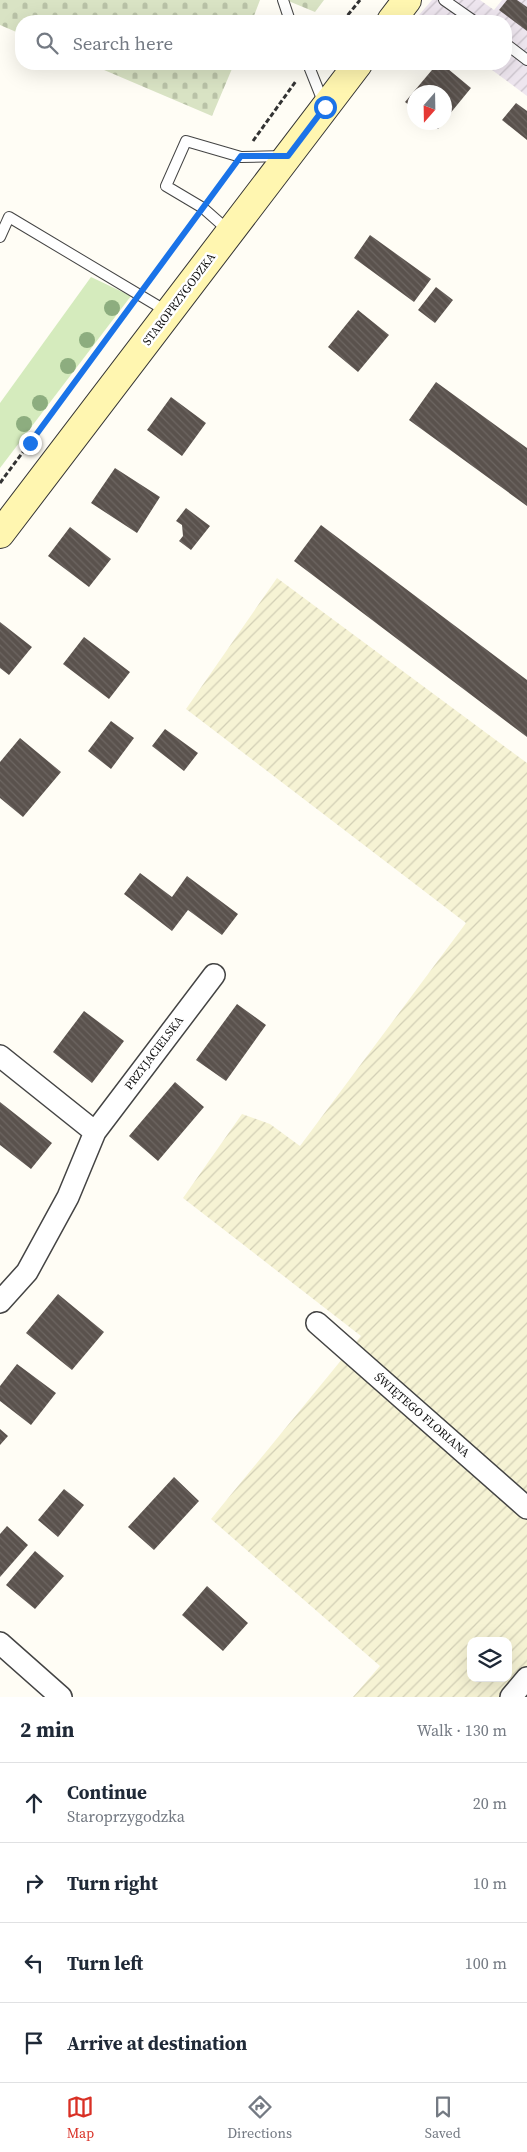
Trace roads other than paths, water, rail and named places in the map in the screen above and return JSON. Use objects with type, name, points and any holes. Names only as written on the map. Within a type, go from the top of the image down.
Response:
[{"type":"street","points":[[396,15],[407,0]]},
{"type":"street","name":"STAROPRZYGODZKA","points":[[0,534],[353,70]]},
{"type":"street","name":"PRZYJACIELSKA","points":[[0,1302],[27,1272],[68,1197],[95,1132],[214,975]]},
{"type":"street","points":[[0,1056],[95,1132]]},
{"type":"street","name":"ŚWIĘTEGO FLORIANA","points":[[317,1323],[527,1508]]},
{"type":"street","points":[[0,1643],[61,1697]]},
{"type":"street","points":[[511,1697],[527,1678]]},
{"type":"lane","points":[[283,0],[288,15]]},
{"type":"lane","points":[[444,0],[465,15]]},
{"type":"lane","points":[[512,49],[527,60]]},
{"type":"lane","points":[[310,70],[325,107]]},
{"type":"lane","points":[[230,232],[203,208],[166,186],[186,141],[241,156],[288,156]]},
{"type":"lane","points":[[0,237],[9,216],[169,312]]}]
